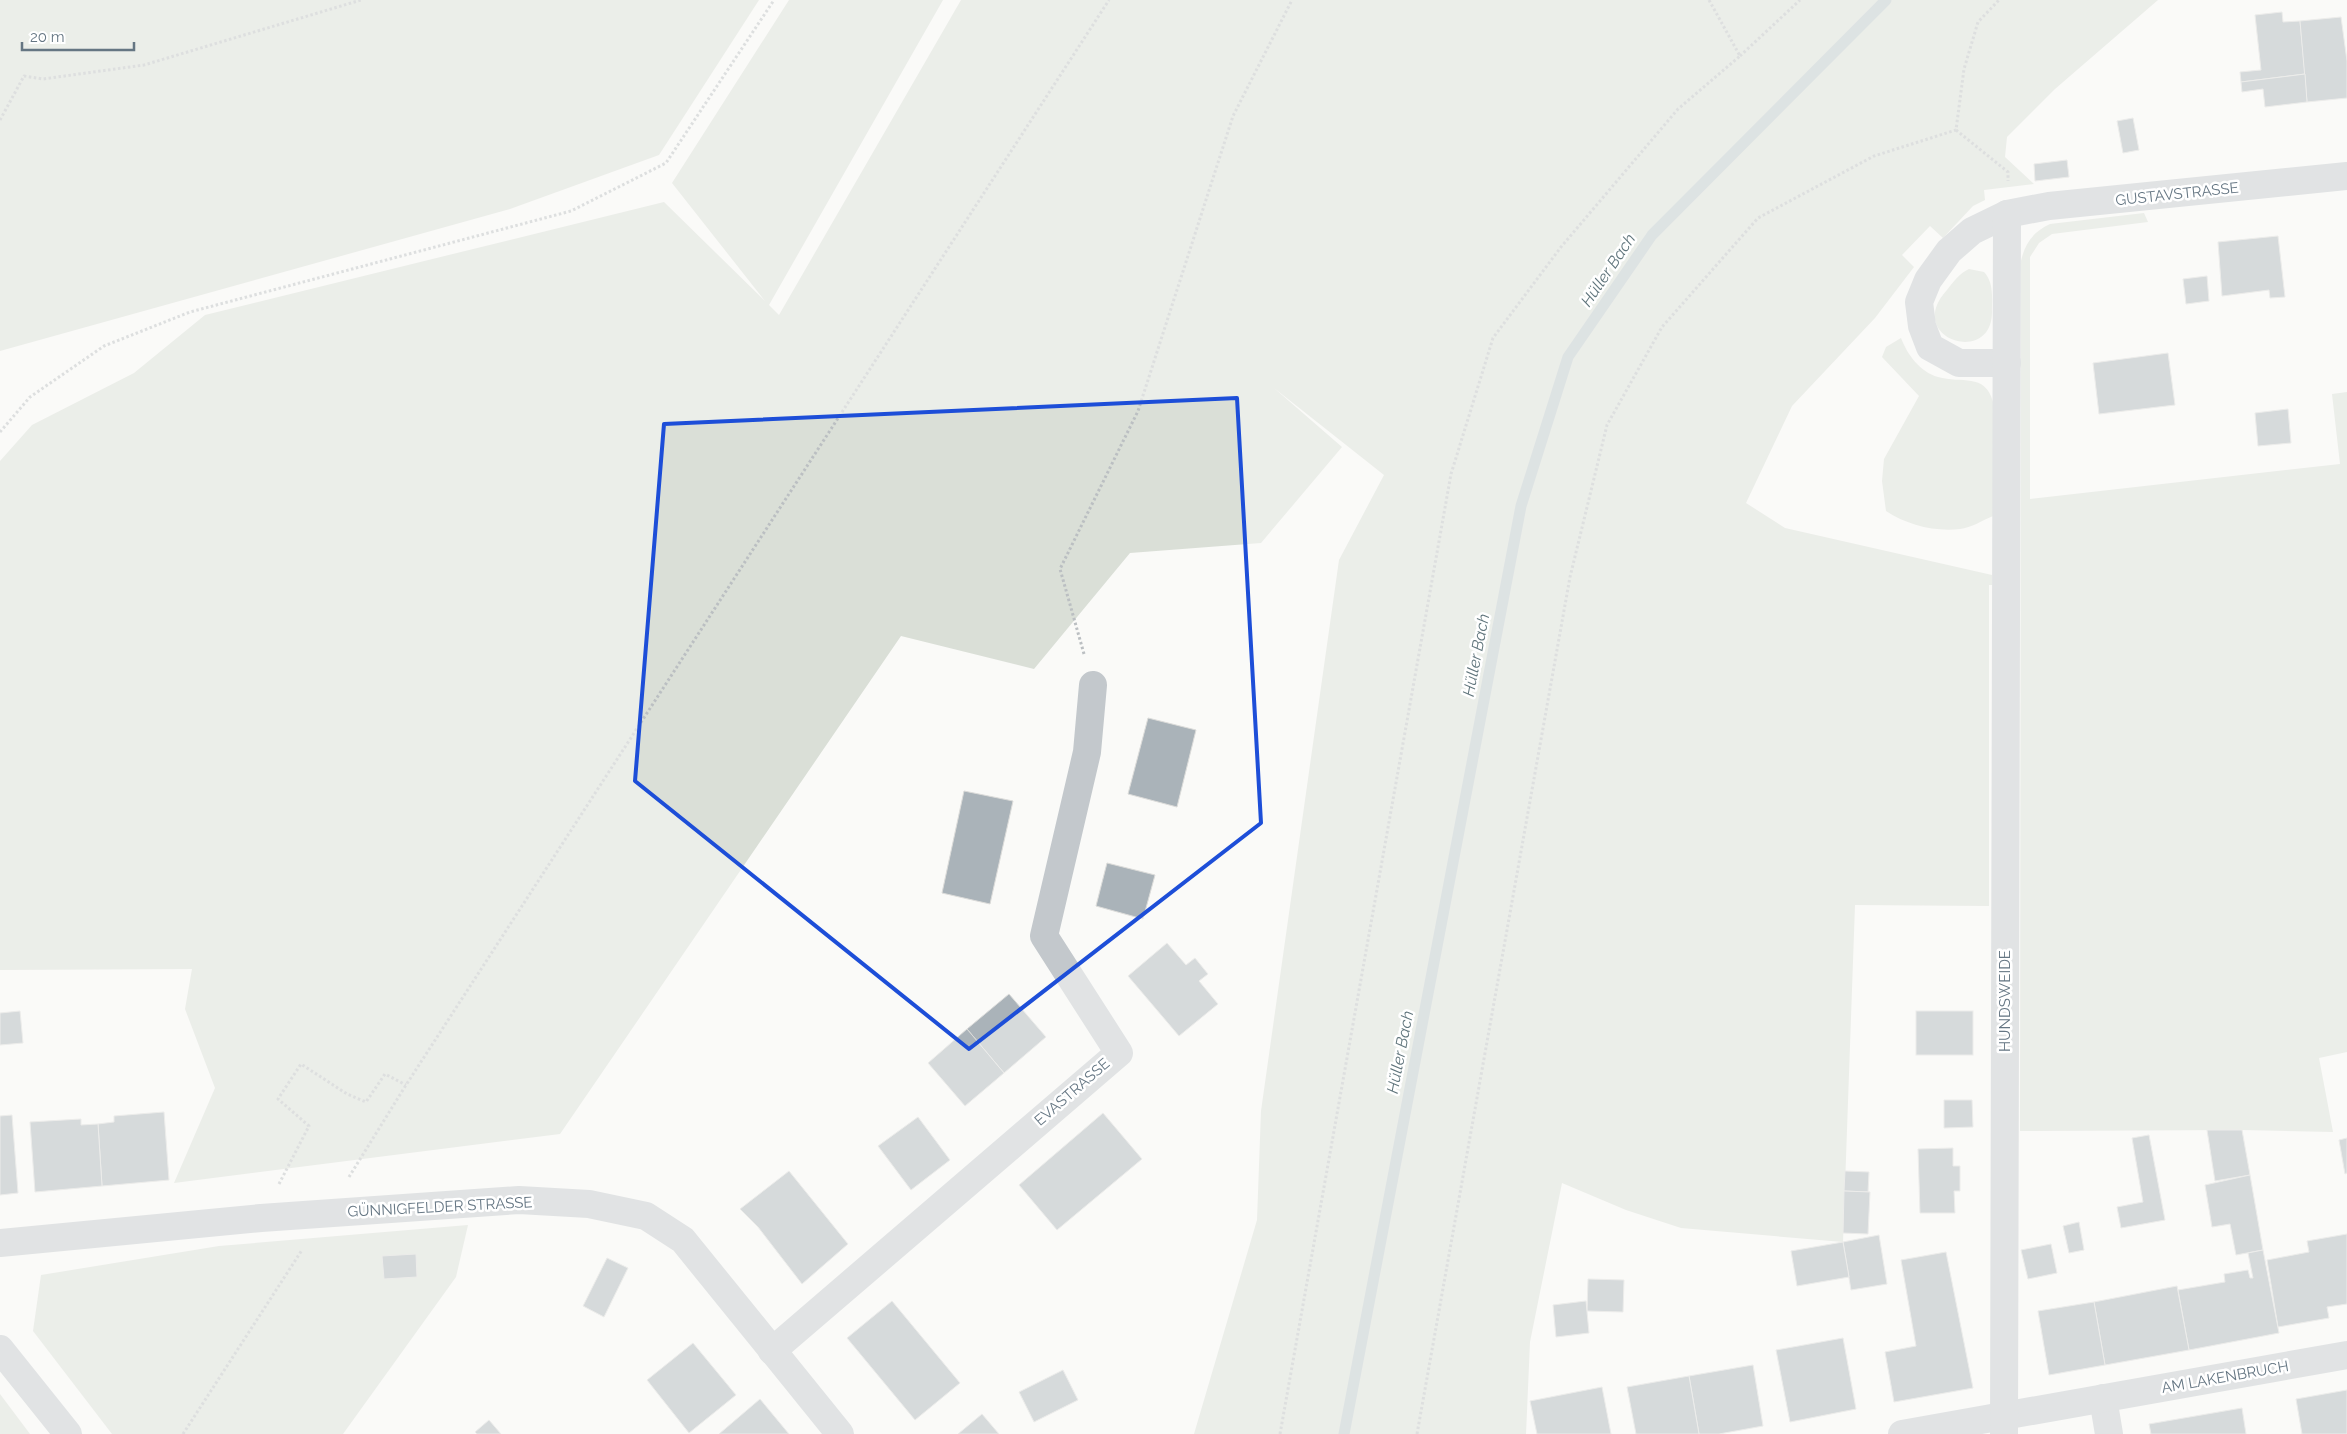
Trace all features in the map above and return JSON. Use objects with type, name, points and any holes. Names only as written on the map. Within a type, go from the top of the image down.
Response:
[{"type":"street","name":"GUSTAVSTRASSE","points":[[2007,363],[1959,363],[1930,347],[1922,326],[1919,302],[1928,280],[1949,251],[1972,231],[2007,214],[2049,206],[2347,176]]},
{"type":"street","points":[[2007,214],[2007,363]]},
{"type":"street","name":"HUNDSWEIDE","points":[[2004,1425],[2007,363]]},
{"type":"street","name":"EVASTRASSE","points":[[772,1351],[1118,1053],[1044,936],[1087,752],[1093,685]]},
{"type":"street","name":"GÜNNIGFELDER STRASSE","points":[[0,1243],[261,1218],[519,1200],[588,1204],[646,1216],[683,1240],[840,1434]]},
{"type":"street","points":[[0,1349],[68,1434]]},
{"type":"street","name":"AM LAKENBRUCH","points":[[1902,1434],[2004,1425],[2103,1398],[2347,1355]]},
{"type":"street","points":[[2103,1398],[2109,1434]]},
{"type":"path","points":[[0,120],[24,76],[43,79],[144,65],[361,0]]},
{"type":"path","points":[[0,432],[30,397],[104,346],[190,312],[571,211],[666,163],[774,0]]},
{"type":"path","points":[[345,1183],[406,1085],[1109,0]]},
{"type":"path","points":[[1093,685],[1060,569],[1138,411],[1233,116],[1292,0]]},
{"type":"path","points":[[1709,0],[1740,56]]},
{"type":"path","points":[[1280,1434],[1451,474],[1493,338],[1561,246],[1678,110],[1800,0]]},
{"type":"path","points":[[1956,130],[1964,70],[1978,22],[1999,0]]},
{"type":"path","points":[[1956,130],[2008,172]]},
{"type":"path","points":[[1417,1434],[1570,577],[1607,425],[1662,327],[1758,218],[1874,156],[1956,130]]},
{"type":"path","points":[[294,1155],[309,1126],[278,1099],[301,1064],[347,1094],[366,1102],[386,1074],[406,1085]]},
{"type":"path","points":[[183,1434],[307,1242]]},
{"type":"highlighted area","points":[[1237,398],[1261,823],[969,1049],[635,781],[664,424]]},
{"type":"shaded area","points":[[0,0],[759,0],[659,155],[510,209],[0,351]]},
{"type":"shaded area","points":[[789,0],[943,0],[769,305],[779,315],[961,0],[2158,0],[2055,89],[2007,137],[2005,157],[2034,184],[1984,190],[1985,200],[1973,206],[1943,238],[1930,226],[1902,255],[1914,267],[1875,318],[1792,406],[1746,503],[1785,528],[1992,575],[1992,585],[1989,585],[1989,906],[1855,905],[1843,1242],[1681,1228],[1626,1210],[1562,1183],[1530,1342],[1526,1434],[1194,1434],[1257,1220],[1261,1111],[1339,560],[1384,475],[1274,388],[1342,447],[1261,543],[1130,553],[1034,669],[901,636],[560,1134],[174,1183],[215,1088],[185,1009],[192,969],[0,970],[0,461],[32,425],[134,373],[205,315],[664,202],[765,301],[672,183]]},
{"type":"shaded area","points":[[2144,213],[2148,222],[2052,234],[2039,243],[2030,257],[2030,499],[2340,464],[2332,394],[2347,392],[2347,1052],[2319,1058],[2333,1132],[2241,1130],[2020,1131],[2021,261],[2025,249],[2034,234],[2050,224]]},
{"type":"shaded area","points":[[1969,269],[1984,272],[1987,276],[1992,291],[1992,312],[1988,329],[1979,339],[1966,342],[1953,340],[1942,333],[1935,321],[1936,307],[1947,290],[1960,275]]},
{"type":"shaded area","points":[[1901,338],[1915,362],[1925,371],[1938,377],[1978,383],[1984,386],[1993,402],[1993,516],[1968,527],[1951,530],[1931,528],[1912,524],[1886,511],[1882,481],[1884,459],[1919,396],[1882,357],[1886,347]]},
{"type":"shaded area","points":[[468,1225],[456,1277],[343,1434],[112,1434],[33,1331],[41,1275],[219,1246]]},
{"type":"shaded area","points":[[0,1394],[30,1434],[0,1434]]},
{"type":"building","points":[[2282,12],[2283,22],[2300,21],[2305,74],[2241,82],[2240,72],[2261,70],[2255,15]]},
{"type":"building","points":[[2341,17],[2347,61],[2347,98],[2307,102],[2300,21]]},
{"type":"building","points":[[2305,74],[2307,102],[2265,107],[2263,89],[2242,92],[2241,82]]},
{"type":"building","points":[[2133,118],[2139,150],[2123,153],[2117,121]]},
{"type":"building","points":[[2067,160],[2069,177],[2035,181],[2034,164]]},
{"type":"building","points":[[2278,236],[2285,297],[2270,298],[2269,290],[2222,296],[2218,242]]},
{"type":"building","points":[[2207,276],[2209,301],[2186,304],[2183,279]]},
{"type":"building","points":[[2168,353],[2175,405],[2099,414],[2093,363]]},
{"type":"building","points":[[2288,409],[2291,443],[2258,446],[2255,413]]},
{"type":"building","points":[[1148,718],[1196,730],[1177,807],[1128,794]]},
{"type":"building","points":[[964,791],[1013,801],[990,904],[942,893]]},
{"type":"building","points":[[1107,863],[1155,875],[1143,919],[1096,906]]},
{"type":"building","points":[[1167,943],[1186,965],[1195,958],[1208,974],[1199,981],[1218,1004],[1179,1036],[1128,976]]},
{"type":"building","points":[[1009,994],[1046,1037],[1004,1073],[967,1029]]},
{"type":"building","points":[[20,1011],[23,1043],[0,1045],[0,1013]]},
{"type":"building","points":[[1916,1011],[1973,1011],[1973,1055],[1916,1055]]},
{"type":"building","points":[[967,1029],[1004,1073],[965,1106],[928,1063]]},
{"type":"building","points":[[1944,1100],[1972,1100],[1973,1127],[1944,1128]]},
{"type":"building","points":[[164,1112],[169,1180],[102,1186],[98,1124],[114,1122],[114,1116]]},
{"type":"building","points":[[1103,1113],[1142,1159],[1057,1230],[1019,1185]]},
{"type":"building","points":[[12,1115],[18,1193],[0,1195],[0,1116]]},
{"type":"building","points":[[918,1117],[950,1160],[911,1190],[878,1146]]},
{"type":"building","points":[[81,1119],[81,1125],[98,1124],[102,1186],[35,1192],[30,1122]]},
{"type":"building","points":[[2207,1130],[2242,1130],[2250,1175],[2215,1181]]},
{"type":"building","points":[[2149,1135],[2165,1220],[2121,1228],[2117,1207],[2143,1202],[2132,1138]]},
{"type":"building","points":[[2347,1138],[2347,1173],[2345,1174],[2339,1140]]},
{"type":"building","points":[[1953,1148],[1953,1166],[1960,1166],[1960,1191],[1954,1191],[1955,1213],[1920,1213],[1918,1149]]},
{"type":"building","points":[[789,1171],[848,1244],[802,1284],[758,1227],[740,1209]]},
{"type":"building","points":[[1845,1171],[1869,1172],[1868,1192],[1844,1191]]},
{"type":"building","points":[[2250,1175],[2263,1250],[2236,1255],[2230,1224],[2212,1227],[2205,1185]]},
{"type":"building","points":[[1844,1191],[1870,1192],[1868,1234],[1843,1233]]},
{"type":"building","points":[[2079,1222],[2084,1250],[2069,1253],[2063,1226]]},
{"type":"building","points":[[2347,1234],[2347,1304],[2327,1307],[2329,1318],[2278,1327],[2267,1260],[2309,1252],[2307,1241]]},
{"type":"building","points":[[1879,1235],[1887,1284],[1851,1290],[1843,1242]]},
{"type":"building","points":[[1843,1242],[1849,1277],[1797,1286],[1791,1251]]},
{"type":"building","points":[[2051,1244],[2057,1273],[2028,1279],[2021,1250]]},
{"type":"building","points":[[2263,1250],[2279,1333],[2189,1350],[2178,1290],[2225,1282],[2224,1274],[2248,1270],[2250,1278],[2253,1278],[2248,1253]]},
{"type":"building","points":[[1946,1252],[1973,1388],[1894,1402],[1885,1352],[1916,1346],[1901,1260]]},
{"type":"building","points":[[416,1254],[417,1277],[384,1279],[382,1256]]},
{"type":"building","points":[[607,1258],[628,1268],[604,1317],[583,1306]]},
{"type":"building","points":[[1588,1279],[1624,1280],[1623,1312],[1587,1311]]},
{"type":"building","points":[[2177,1286],[2189,1350],[2105,1365],[2094,1302]]},
{"type":"building","points":[[892,1301],[960,1383],[915,1420],[847,1338]]},
{"type":"building","points":[[1586,1301],[1589,1333],[1556,1337],[1553,1305]]},
{"type":"building","points":[[2094,1302],[2105,1365],[2049,1375],[2038,1311]]},
{"type":"building","points":[[1843,1338],[1856,1409],[1790,1422],[1776,1350]]},
{"type":"building","points":[[693,1343],[736,1395],[689,1433],[647,1380]]},
{"type":"building","points":[[1753,1365],[1763,1426],[1719,1434],[1699,1434],[1689,1376]]},
{"type":"building","points":[[1063,1370],[1078,1400],[1034,1422],[1019,1392]]},
{"type":"building","points":[[1689,1376],[1699,1434],[1636,1434],[1627,1387]]},
{"type":"building","points":[[1602,1387],[1611,1434],[1537,1434],[1530,1401]]},
{"type":"building","points":[[2347,1390],[2347,1434],[2302,1434],[2296,1399]]},
{"type":"building","points":[[760,1399],[789,1434],[719,1434]]},
{"type":"building","points":[[2242,1408],[2246,1434],[2151,1434],[2149,1424]]},
{"type":"building","points":[[982,1414],[999,1434],[958,1434]]},
{"type":"building","points":[[489,1420],[501,1434],[477,1434],[475,1432]]},
{"type":"waterway","name":"Hüller Bach","points":[[1344,1434],[1521,506],[1568,357],[1652,235],[1886,0]]}]
